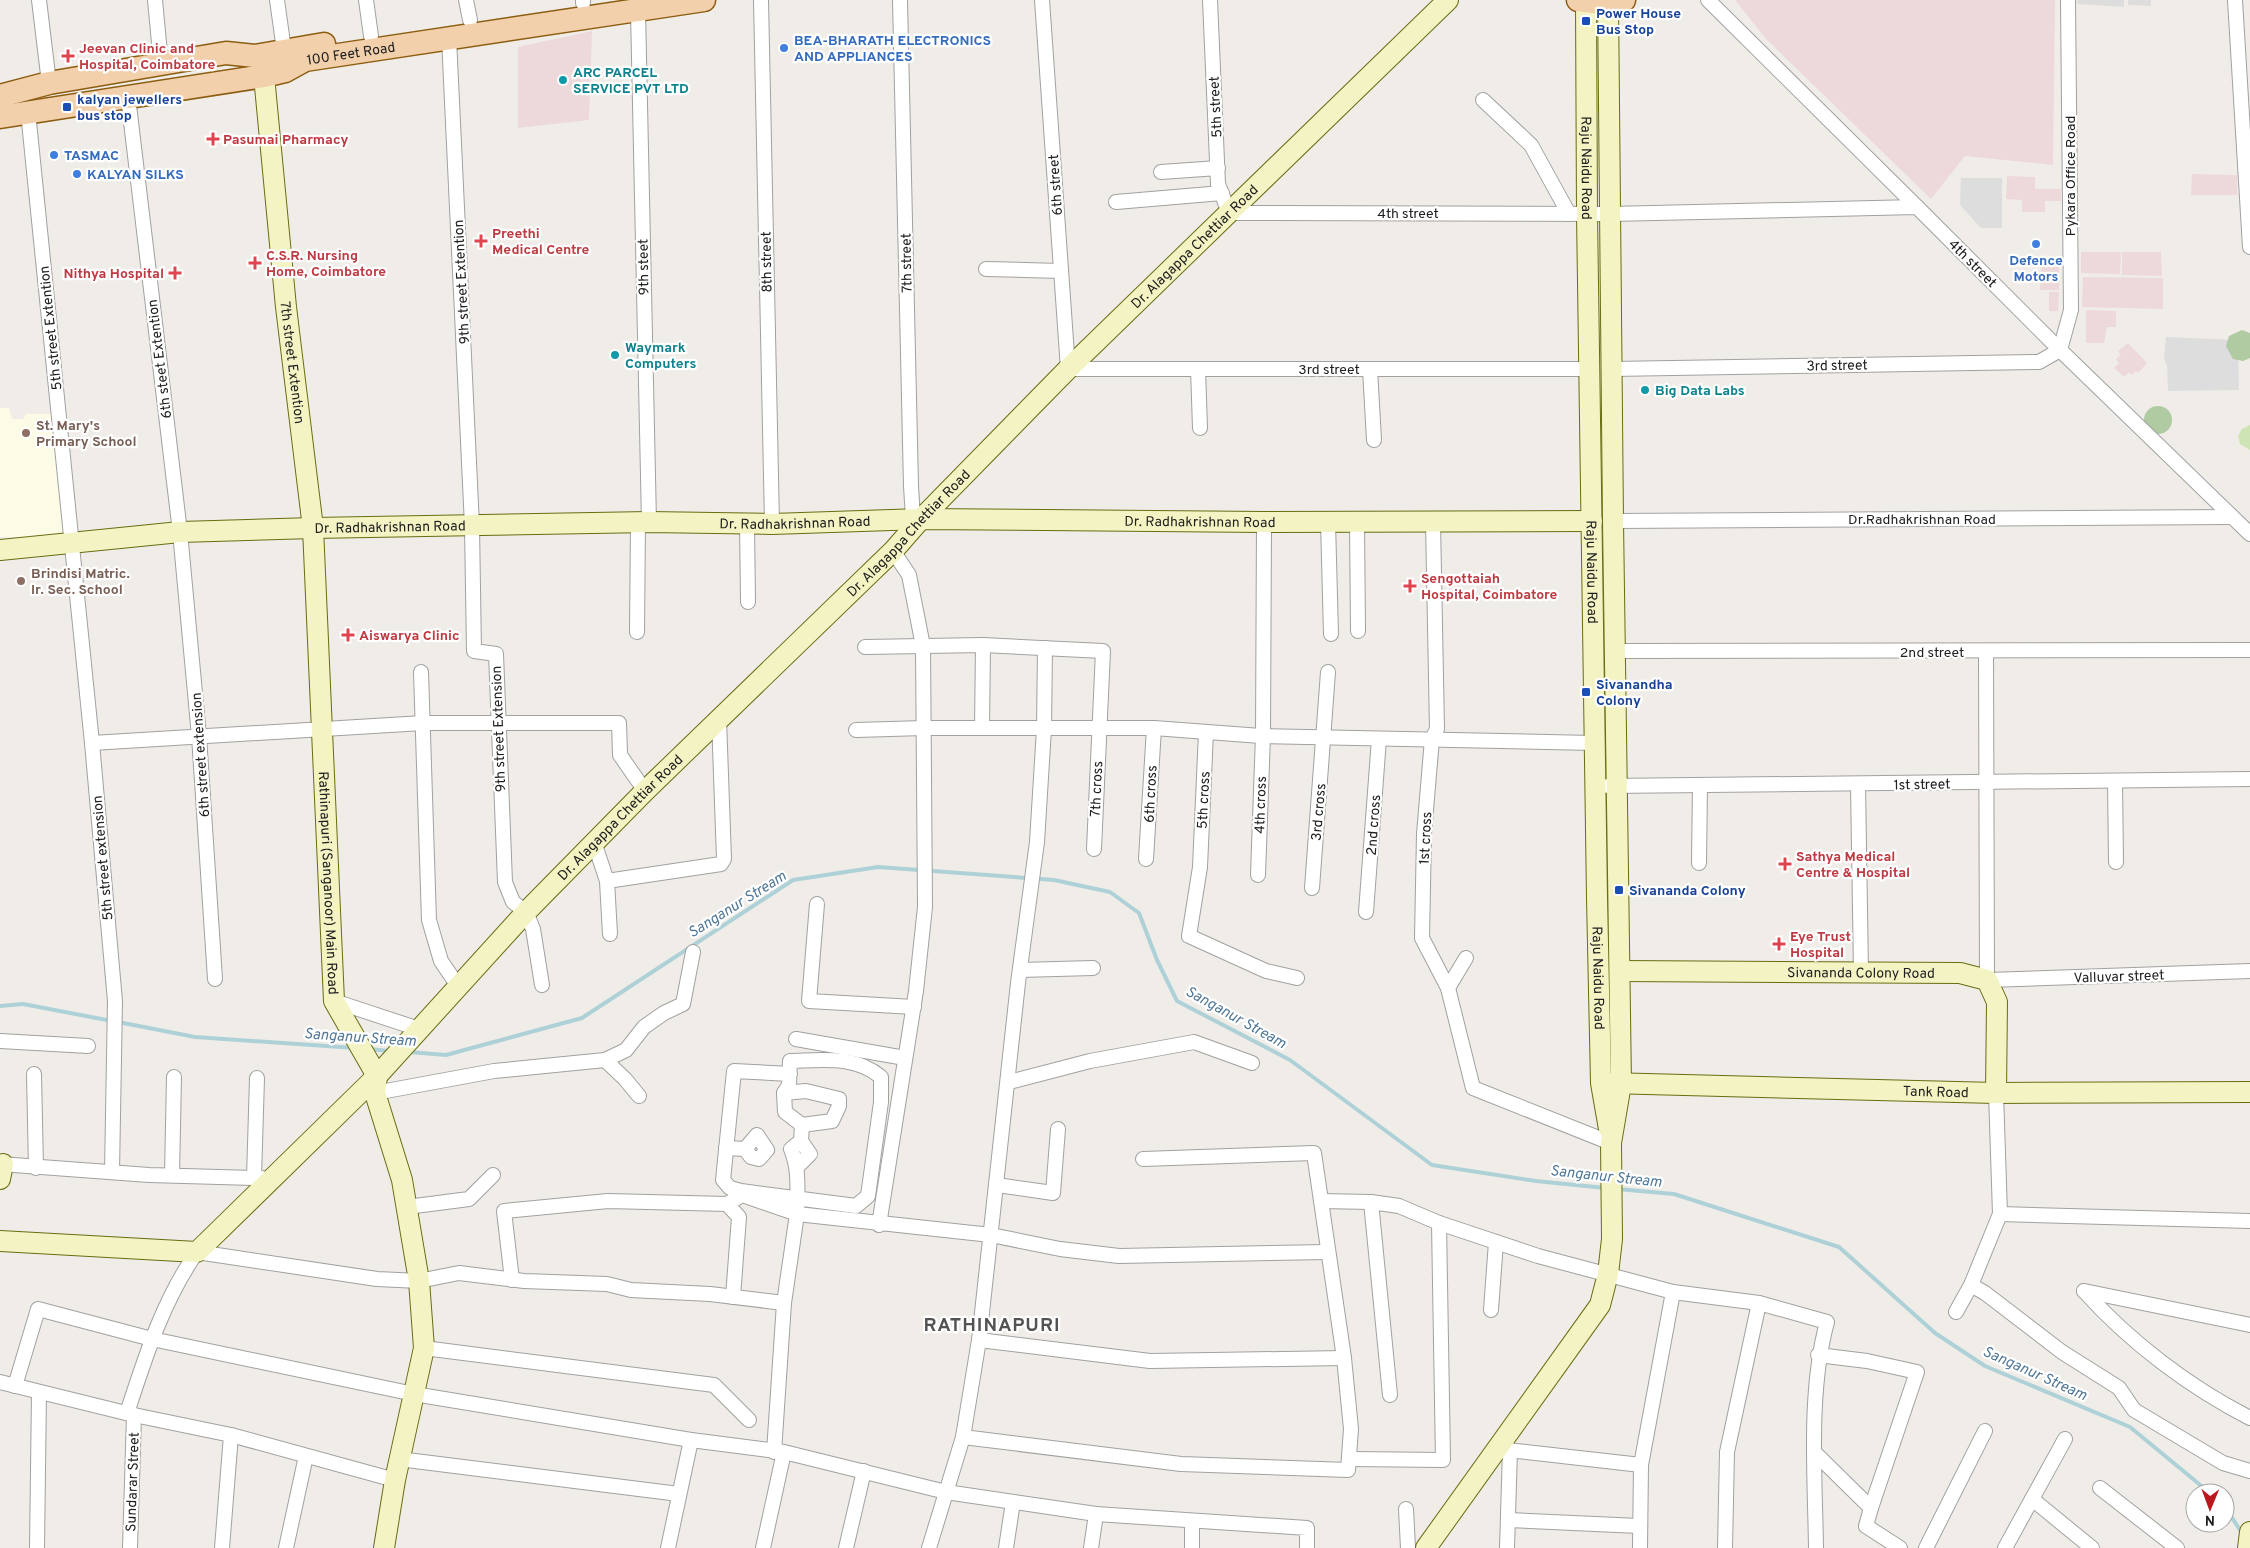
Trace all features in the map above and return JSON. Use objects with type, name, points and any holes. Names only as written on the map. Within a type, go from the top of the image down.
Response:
[{"type":"main road","name":"100 Feet Road","points":[[0,96],[54,89],[161,64],[226,53],[260,66],[285,71],[305,60],[704,0]]},
{"type":"main road","name":"100 Feet Road","points":[[0,117],[128,97],[260,66],[284,50],[371,36],[468,10],[590,1]]},
{"type":"main road","points":[[0,106],[54,89],[230,60],[260,66]]},
{"type":"main road","points":[[54,89],[82,94],[260,66]]},
{"type":"street","points":[[40,0],[54,89]]},
{"type":"street","points":[[155,0],[161,64]]},
{"type":"street","points":[[277,0],[284,50]]},
{"type":"street","points":[[366,0],[371,36]]},
{"type":"street","name":"8th street","points":[[761,0],[772,524]]},
{"type":"street","name":"7th street","points":[[900,0],[911,486],[913,518],[921,519]]},
{"type":"street","name":"6th street","points":[[1042,0],[1068,369]]},
{"type":"street","name":"5th street","points":[[1210,0],[1218,184],[1229,213]]},
{"type":"street","name":"Dr. Alagappa Chettiar Road","points":[[197,1252],[263,1178],[391,1062],[526,912],[594,842],[892,551],[1068,369],[1448,0]]},
{"type":"street","name":"4th street","points":[[1708,0],[2060,350],[2250,534]]},
{"type":"street","name":"Pykara Office Road","points":[[2060,350],[2071,310],[2068,0]]},
{"type":"street","points":[[2235,0],[2250,247]]},
{"type":"street","name":"Raju Naidu Road","points":[[1599,1],[1578,214],[1590,369],[1594,785],[1601,1083],[1611,1143]]},
{"type":"street","name":"Raju Naidu Road","points":[[1599,1],[1610,214],[1616,786],[1622,1084],[1611,1143]]},
{"type":"street","name":"9th steet","points":[[637,632],[643,522],[638,11]]},
{"type":"street","name":"9th street Extention","points":[[449,38],[472,526]]},
{"type":"street","name":"7th street Extention","points":[[260,66],[286,307],[313,528]]},
{"type":"street","name":"6th steet Extention","points":[[128,97],[180,532]]},
{"type":"street","points":[[1483,100],[1531,145],[1578,214]]},
{"type":"street","name":"5th street Extention","points":[[28,112],[72,544]]},
{"type":"street","points":[[1160,172],[1218,168]]},
{"type":"street","points":[[1116,202],[1222,193]]},
{"type":"street","points":[[1610,214],[1917,207]]},
{"type":"street","name":"4th street","points":[[1229,213],[1610,214]]},
{"type":"street","points":[[986,269],[1061,271]]},
{"type":"street","name":"3rd street","points":[[1612,369],[2039,362],[2060,350]]},
{"type":"street","name":"3rd street","points":[[1068,369],[1590,369]]},
{"type":"street","points":[[1198,369],[1200,428]]},
{"type":"street","points":[[1370,369],[1374,440]]},
{"type":"street","name":"Dr.Radhakrishnan Road","points":[[1613,521],[2231,517]]},
{"type":"street","name":"Dr. Radhakrishnan Road","points":[[0,550],[180,532],[643,522],[772,524],[921,519],[1592,522]]},
{"type":"street","name":"4th cross","points":[[1258,875],[1263,735],[1264,522]]},
{"type":"street","points":[[1328,522],[1331,634]]},
{"type":"street","points":[[1357,522],[1358,631]]},
{"type":"street","name":"1st cross","points":[[1433,522],[1437,728],[1432,738],[1424,834],[1422,938],[1448,988]]},
{"type":"street","points":[[747,523],[748,602]]},
{"type":"street","name":"9th street Extension","points":[[472,526],[474,651],[496,654],[497,724],[505,882],[514,902],[526,912]]},
{"type":"street","name":"Rathinapuri (Sanganoor) Main Road","points":[[313,528],[322,728],[339,1008],[374,1079],[402,1180],[419,1281],[424,1348],[399,1459],[384,1548]]},
{"type":"street","name":"6th street extension","points":[[180,532],[199,736],[215,979]]},
{"type":"street","name":"5th street extension","points":[[72,544],[115,1005],[112,1172]]},
{"type":"street","points":[[879,1225],[914,1007],[925,907],[923,646],[909,575],[892,551]]},
{"type":"street","points":[[982,728],[983,645]]},
{"type":"street","points":[[865,647],[983,645],[1045,648],[1044,729],[1035,856],[1020,970],[979,1340],[963,1437],[930,1548]]},
{"type":"street","name":"7th cross","points":[[1045,648],[1103,651],[1094,849]]},
{"type":"street","name":"2nd street","points":[[1615,651],[1986,652],[2250,650]]},
{"type":"street","points":[[1956,1312],[1971,1285],[2000,1214],[1996,1093],[1997,1002],[1988,980],[1986,652]]},
{"type":"street","points":[[421,672],[429,920],[442,961],[458,986]]},
{"type":"street","name":"3rd cross","points":[[1312,888],[1328,672]]},
{"type":"street","points":[[607,881],[721,864],[724,859],[719,719]]},
{"type":"street","points":[[92,743],[423,723],[619,723],[620,755],[645,791]]},
{"type":"street","points":[[856,730],[924,728],[1154,728],[1263,735],[1379,739],[1432,738],[1594,742]]},
{"type":"street","name":"6th cross","points":[[1146,859],[1154,728]]},
{"type":"street","name":"5th cross","points":[[1206,732],[1200,867],[1188,936],[1266,971],[1297,978]]},
{"type":"street","name":"2nd cross","points":[[1366,912],[1379,739]]},
{"type":"street","name":"1st street","points":[[1594,785],[1858,785],[2250,779]]},
{"type":"street","points":[[2115,781],[2116,862]]},
{"type":"street","points":[[1699,863],[1700,785]]},
{"type":"street","points":[[1858,785],[1861,972]]},
{"type":"street","points":[[594,842],[607,881],[610,934]]},
{"type":"street","points":[[817,904],[809,1000],[914,1007]]},
{"type":"street","points":[[526,912],[533,929],[542,985]]},
{"type":"street","points":[[374,1079],[494,1071],[605,1060],[626,1050],[644,1027],[664,1013],[683,1004],[693,952]]},
{"type":"street","points":[[1426,1548],[1505,1450],[1600,1305],[1608,1274],[1612,1239],[1611,1143],[1473,1088],[1448,988],[1466,958]]},
{"type":"street","points":[[1020,970],[1093,968]]},
{"type":"street","name":"Sivananda Colony Road","points":[[1620,970],[1960,973],[1988,980]]},
{"type":"street","name":"Valluvar street","points":[[1988,980],[2250,971]]},
{"type":"street","points":[[339,1008],[417,1031]]},
{"type":"street","points":[[796,1039],[905,1058]]},
{"type":"street","points":[[0,1041],[88,1046]]},
{"type":"street","points":[[1009,1082],[1090,1061],[1194,1042],[1252,1063]]},
{"type":"street","points":[[605,1060],[639,1096]]},
{"type":"street","points":[[784,1093],[806,1091],[838,1098],[839,1106],[832,1121],[802,1125],[785,1112],[784,1093],[789,1085],[790,1074],[790,1061],[845,1060],[871,1068],[881,1077],[881,1102],[868,1196],[856,1206],[730,1188],[723,1180],[734,1071],[790,1074]]},
{"type":"street","points":[[34,1074],[36,1168]]},
{"type":"street","points":[[172,1175],[174,1077]]},
{"type":"street","points":[[1,1169],[36,1168],[263,1178],[257,1078]]},
{"type":"street","name":"Tank Road","points":[[1601,1083],[1996,1093],[2250,1092]]},
{"type":"street","points":[[763,1548],[779,1452],[784,1303],[796,1214],[798,1166],[791,1149],[800,1141],[802,1125]]},
{"type":"street","points":[[997,1185],[1054,1193],[1058,1129]]},
{"type":"street","points":[[726,1148],[745,1149]]},
{"type":"street","points":[[963,1437],[1181,1464],[1348,1470],[1352,1429],[1344,1358],[1314,1153],[1142,1159]]},
{"type":"street","points":[[406,1207],[469,1199],[493,1175]]},
{"type":"street","points":[[512,1280],[504,1210],[608,1201],[727,1204],[742,1195],[796,1214],[879,1225],[991,1235],[1060,1249],[1119,1256],[1328,1252]]},
{"type":"street","points":[[1321,1201],[1371,1202],[1399,1206],[1439,1223],[1538,1256],[1673,1292],[1759,1303],[1826,1322],[1818,1355],[1814,1452],[1816,1548]]},
{"type":"street","points":[[1371,1202],[1390,1395]]},
{"type":"street","points":[[727,1204],[739,1217],[733,1297]]},
{"type":"street","points":[[2000,1214],[2250,1221]]},
{"type":"street","points":[[1350,1459],[1443,1460],[1439,1223]]},
{"type":"street","points":[[0,1241],[197,1252],[377,1279],[419,1281],[459,1273],[512,1280],[607,1284],[632,1290],[733,1297],[784,1303]]},
{"type":"street","points":[[1491,1310],[1496,1242]]},
{"type":"street","name":"Sundarar Street","points":[[130,1548],[130,1414],[152,1338],[187,1266],[197,1252]]},
{"type":"street","points":[[1971,1285],[1986,1293],[2062,1352],[2119,1388],[2134,1410],[2223,1462],[2250,1471]]},
{"type":"street","points":[[2250,1325],[2084,1291],[2104,1313],[2160,1360],[2218,1402],[2250,1418]]},
{"type":"street","points":[[1640,1548],[1641,1465],[1673,1292]]},
{"type":"street","points":[[1725,1548],[1727,1452],[1759,1303]]},
{"type":"street","points":[[16,1386],[38,1309],[152,1338],[414,1394],[691,1440],[779,1452],[946,1492],[1096,1514],[1192,1522],[1307,1528],[1307,1548]]},
{"type":"street","points":[[979,1340],[1150,1361],[1344,1358]]},
{"type":"street","points":[[424,1348],[714,1386],[750,1420]]},
{"type":"street","points":[[1818,1355],[1867,1361],[1917,1372],[1866,1526],[1900,1548]]},
{"type":"street","points":[[0,1382],[130,1414],[231,1435],[395,1480]]},
{"type":"street","points":[[37,1548],[39,1392]]},
{"type":"street","points":[[1926,1548],[1985,1430]]},
{"type":"street","points":[[222,1548],[231,1435]]},
{"type":"street","points":[[2005,1548],[2065,1439]]},
{"type":"street","points":[[668,1548],[691,1440]]},
{"type":"street","points":[[1505,1450],[1641,1465]]},
{"type":"street","points":[[1505,1450],[1508,1520],[1507,1548]]},
{"type":"street","points":[[1814,1452],[1871,1508]]},
{"type":"street","points":[[286,1548],[306,1456]]},
{"type":"street","points":[[399,1459],[679,1494]]},
{"type":"street","points":[[846,1548],[864,1471]]},
{"type":"street","points":[[2100,1488],[2177,1548]]},
{"type":"street","points":[[2032,1499],[2092,1548]]},
{"type":"street","points":[[1006,1548],[1013,1502]]},
{"type":"street","points":[[1406,1510],[1408,1548]]},
{"type":"street","points":[[1091,1548],[1096,1514]]},
{"type":"street","points":[[1508,1520],[1639,1526]]},
{"type":"street","points":[[1192,1522],[1192,1548]]},
{"type":"street","points":[[2248,1548],[2250,1532]]},
{"type":"shaded area","points":[[1735,0],[2055,0],[2053,165],[1965,156],[1931,199],[1766,39]]},
{"type":"shaded area","points":[[2077,0],[2124,0],[2124,7],[2077,4]]},
{"type":"shaded area","points":[[2128,0],[2151,0],[2151,6],[2128,5]]},
{"type":"shaded area","name":"ARC PARCEL SERVICE PVT LTD","points":[[592,31],[589,120],[518,128],[518,47]]},
{"type":"shaded area","points":[[2192,174],[2237,175],[2237,195],[2191,195]]},
{"type":"shaded area","points":[[2007,176],[2035,177],[2035,189],[2061,189],[2061,201],[2045,201],[2045,212],[2022,212],[2022,200],[2006,199]]},
{"type":"shaded area","points":[[1961,178],[2002,178],[2002,228],[1981,228],[1960,205]]},
{"type":"shaded area","points":[[2081,252],[2121,252],[2120,274],[2081,273]]},
{"type":"shaded area","points":[[2122,252],[2161,252],[2162,276],[2122,275]]},
{"type":"shaded area","points":[[2041,267],[2059,267],[2059,290],[2040,290]]},
{"type":"shaded area","points":[[2083,277],[2163,278],[2163,309],[2082,307]]},
{"type":"shaded area","points":[[2049,292],[2059,292],[2058,311],[2049,311]]},
{"type":"shaded area","points":[[2086,310],[2116,311],[2116,327],[2107,327],[2104,343],[2086,343]]},
{"type":"shaded area","points":[[2166,337],[2238,340],[2239,390],[2168,391],[2167,365],[2164,359]]},
{"type":"shaded area","points":[[2128,343],[2147,363],[2138,373],[2136,371],[2131,375],[2129,372],[2124,377],[2114,368],[2119,363],[2116,359],[2121,355],[2118,351]]},
{"type":"shaded area","points":[[0,408],[9,408],[12,419],[23,419],[26,414],[54,414],[64,534],[40,537],[0,537]]},
{"type":"green space","points":[[2242,330],[2250,333],[2250,358],[2243,361],[2233,359],[2226,346],[2229,336]]},
{"type":"green space","points":[[2158,406],[2168,410],[2172,420],[2168,430],[2158,434],[2148,430],[2144,420],[2148,410]]},
{"type":"green space","points":[[2250,425],[2250,450],[2240,444],[2238,436],[2242,429]]},
{"type":"waterway","name":"Sanganur Stream","points":[[409,1052],[446,1055],[582,1018],[793,880],[878,867],[1054,880],[1110,892],[1139,913],[1157,960],[1177,1001],[1290,1060],[1432,1165],[1536,1181],[1605,1188]]},
{"type":"waterway","name":"Sanganur Stream","points":[[0,1006],[23,1004],[112,1021]]},
{"type":"waterway","name":"Sanganur Stream","points":[[118,1022],[195,1037],[355,1048]]},
{"type":"waterway","name":"Sanganur Stream","points":[[369,1049],[389,1051]]},
{"type":"waterway","name":"Sanganur Stream","points":[[1617,1189],[1674,1194],[1839,1247],[1935,1333],[1985,1366],[2130,1427],[2198,1483]]},
{"type":"waterway","points":[[2235,1522],[2242,1533]]},
{"type":"place","name":"Power House Bus Stop","points":[[1586,21]]},
{"type":"place","name":"BEA-BHARATH ELECTRONICS AND APPLIANCES","points":[[784,48]]},
{"type":"place","name":"Jeevan Clinic and Hospital, Coimbatore","points":[[68,56]]},
{"type":"place","name":"ARC PARCEL SERVICE PVT LTD","points":[[563,80]]},
{"type":"place","name":"kalyan jewellers bus stop","points":[[67,107]]},
{"type":"place","name":"Pasumai Pharmacy","points":[[213,139]]},
{"type":"place","name":"TASMAC","points":[[54,155]]},
{"type":"place","name":"KALYAN SILKS","points":[[77,174]]},
{"type":"place","name":"Preethi Medical Centre","points":[[481,241]]},
{"type":"place","name":"Defence Motors","points":[[2036,244]]},
{"type":"place","name":"C.S.R. Nursing Home, Coimbatore","points":[[255,263]]},
{"type":"place","name":"Nithya Hospital","points":[[175,273]]},
{"type":"place","name":"Waymark Computers","points":[[615,355]]},
{"type":"place","name":"Big Data Labs","points":[[1645,390]]},
{"type":"place","name":"St. Mary's Primary School","points":[[26,433]]},
{"type":"place","name":"Brindisi Matric. Ir. Sec. School","points":[[21,581]]},
{"type":"place","name":"Sengottaiah Hospital, Coimbatore","points":[[1410,586]]},
{"type":"place","name":"Aiswarya Clinic","points":[[348,635]]},
{"type":"place","name":"Sivanandha Colony","points":[[1586,692]]},
{"type":"place","name":"Sathya Medical Centre & Hospital","points":[[1785,864]]},
{"type":"place","name":"Sivananda Colony","points":[[1619,890]]},
{"type":"place","name":"Eye Trust Hospital","points":[[1779,944]]},
{"type":"district","name":"RATHINAPURI","points":[[992,1324]]}]
